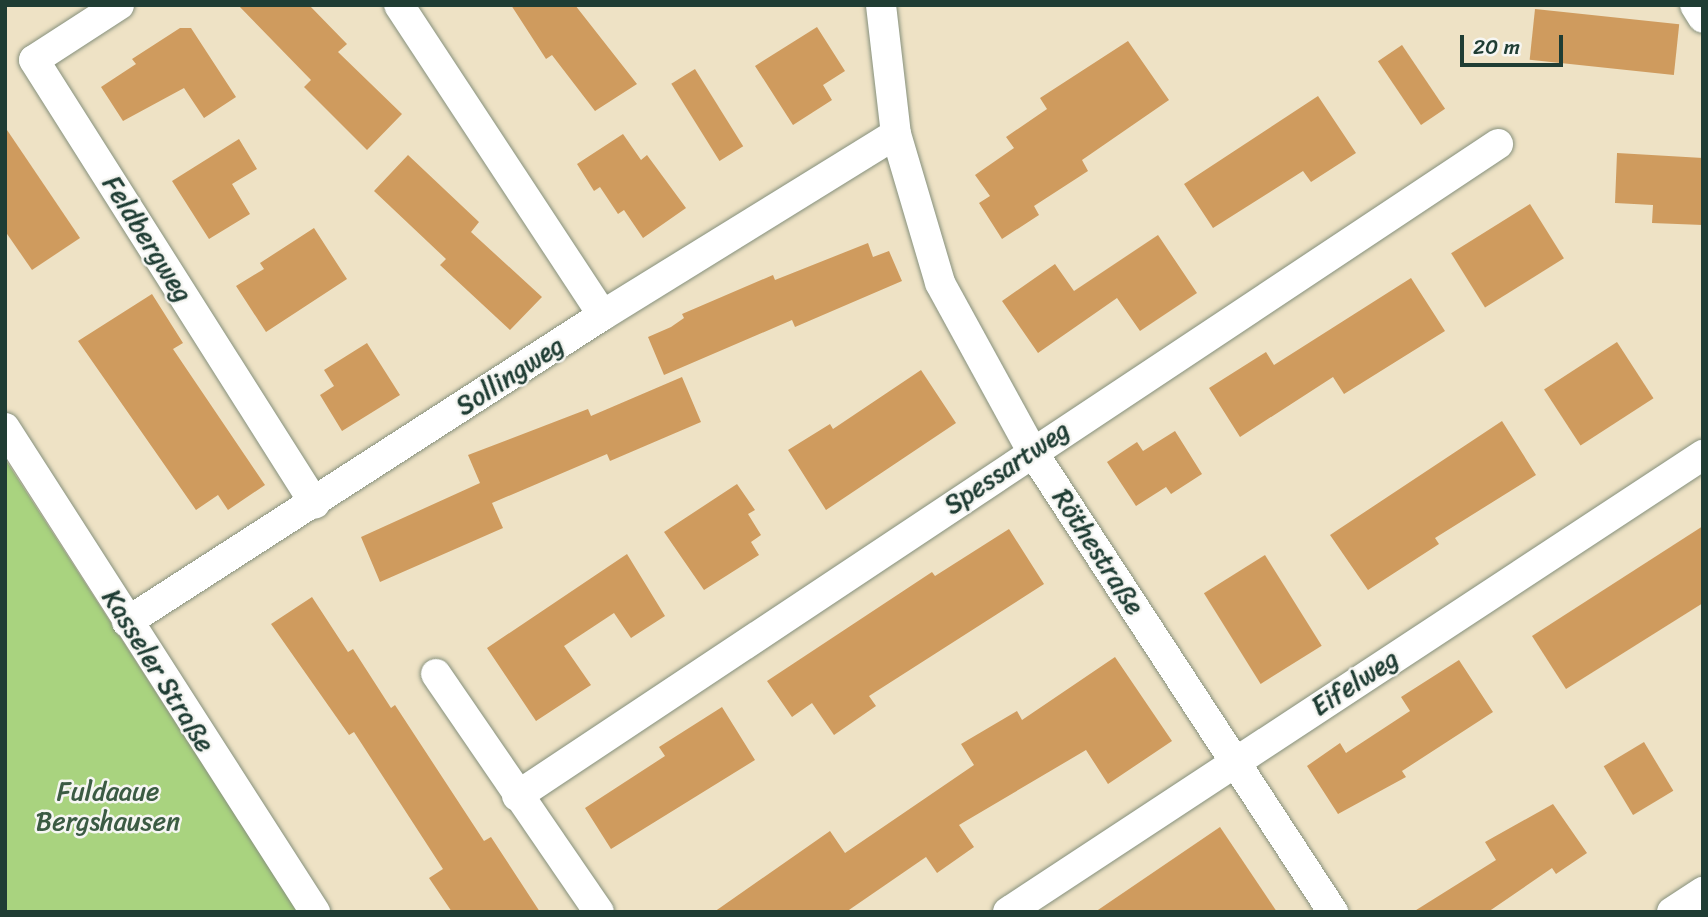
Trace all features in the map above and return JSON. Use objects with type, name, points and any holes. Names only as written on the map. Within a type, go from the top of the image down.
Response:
[{"type":"street","name":"Feldbergweg","points":[[119,5],[34,60],[315,505]]},
{"type":"street","points":[[399,5],[603,314]]},
{"type":"street","name":"Röthestraße","points":[[881,5],[895,134],[940,283],[1032,452],[1333,912]]},
{"type":"street","points":[[1695,5],[1703,18]]},
{"type":"street","name":"Sollingweg","points":[[127,622],[315,505],[603,314],[895,134]]},
{"type":"street","name":"Spessartweg","points":[[517,796],[1498,144]]},
{"type":"street","name":"Kasseler Straße","points":[[5,428],[315,912]]},
{"type":"street","name":"Eifelweg","points":[[1008,912],[1703,455]]},
{"type":"street","points":[[436,674],[517,796],[599,912]]},
{"type":"street","points":[[1672,912],[1703,892]]},
{"type":"green space","name":"Fuldaaue Bergshausen","points":[[5,459],[279,883],[299,912],[5,912]]},
{"type":"building","points":[[238,5],[309,5],[347,44],[338,52],[402,114],[367,150],[304,87],[311,80]]},
{"type":"building","points":[[511,5],[575,5],[637,84],[595,111],[552,55],[546,59]]},
{"type":"building","points":[[1535,9],[1679,24],[1674,75],[1530,60]]},
{"type":"building","points":[[817,27],[845,71],[823,85],[832,100],[793,125],[755,66]]},
{"type":"building","points":[[180,28],[191,28],[236,97],[204,118],[184,88],[123,121],[101,87],[136,64],[132,59]]},
{"type":"building","points":[[1128,41],[1169,100],[1082,160],[1088,171],[1034,206],[1039,215],[1002,239],[979,203],[990,196],[975,175],[1014,148],[1006,137],[1047,109],[1040,98]]},
{"type":"building","points":[[1402,45],[1445,109],[1421,125],[1378,61]]},
{"type":"building","points":[[695,69],[743,146],[719,161],[671,84]]},
{"type":"building","points":[[1318,96],[1356,153],[1311,182],[1303,171],[1213,228],[1184,184]]},
{"type":"building","points":[[5,127],[80,238],[32,270],[5,231]]},
{"type":"building","points":[[623,134],[641,160],[647,155],[686,208],[643,238],[624,210],[618,214],[600,187],[594,191],[577,164]]},
{"type":"building","points":[[239,139],[257,169],[232,184],[250,214],[209,239],[172,181]]},
{"type":"building","points":[[1617,153],[1703,158],[1703,225],[1652,223],[1653,205],[1615,203]]},
{"type":"building","points":[[408,155],[479,222],[471,232],[542,297],[510,330],[440,265],[446,259],[374,191]]},
{"type":"building","points":[[1530,204],[1564,258],[1485,308],[1451,253]]},
{"type":"building","points":[[314,228],[347,279],[266,332],[236,286],[264,269],[260,263]]},
{"type":"building","points":[[1158,235],[1197,293],[1140,331],[1117,298],[1038,353],[1002,301],[1055,264],[1074,291]]},
{"type":"building","points":[[868,243],[873,257],[889,251],[902,281],[795,327],[792,320],[664,375],[648,337],[671,327],[684,318],[682,314],[773,275],[775,280]]},
{"type":"building","points":[[1411,278],[1445,331],[1344,394],[1333,377],[1240,437],[1209,388],[1266,352],[1274,365]]},
{"type":"building","points":[[152,294],[183,343],[173,349],[265,485],[228,510],[218,495],[196,510],[78,341]]},
{"type":"building","points":[[1617,342],[1653,398],[1581,446],[1544,389]]},
{"type":"building","points":[[367,343],[400,395],[342,431],[320,395],[334,386],[324,370]]},
{"type":"building","points":[[921,370],[956,423],[826,510],[788,450],[830,424],[833,429]]},
{"type":"building","points":[[682,377],[701,422],[610,461],[607,454],[492,503],[503,528],[380,582],[361,537],[480,483],[468,455],[588,409],[591,416]]},
{"type":"building","points":[[1502,421],[1536,475],[1435,538],[1439,544],[1368,590],[1330,535]]},
{"type":"building","points":[[1175,431],[1202,474],[1171,494],[1166,487],[1136,506],[1107,462],[1137,442],[1143,451]]},
{"type":"building","points":[[737,484],[755,510],[748,514],[761,535],[751,542],[759,555],[704,590],[664,532]]},
{"type":"building","points":[[1703,526],[1703,603],[1566,689],[1532,636]]},
{"type":"building","points":[[1009,529],[1044,584],[869,696],[876,706],[834,735],[812,703],[792,717],[767,681],[932,572],[935,576]]},
{"type":"building","points":[[627,554],[665,616],[631,638],[614,613],[564,646],[591,685],[536,721],[487,648]]},
{"type":"building","points":[[1265,555],[1322,646],[1261,684],[1204,593]]},
{"type":"building","points":[[312,597],[348,652],[353,649],[391,708],[395,705],[484,841],[491,837],[540,912],[452,912],[429,878],[443,869],[354,732],[349,735],[271,624]]},
{"type":"building","points":[[1115,657],[1172,741],[1108,784],[1086,750],[959,825],[974,847],[937,873],[926,857],[846,912],[714,912],[830,831],[845,853],[974,765],[961,744],[1017,711],[1022,720]]},
{"type":"building","points":[[1459,660],[1493,712],[1402,771],[1406,777],[1338,814],[1307,766],[1340,743],[1346,753],[1410,711],[1401,697]]},
{"type":"building","points":[[722,707],[755,760],[611,849],[585,808],[665,756],[659,747]]},
{"type":"building","points":[[1644,742],[1673,791],[1633,815],[1604,766]]},
{"type":"building","points":[[1553,804],[1587,853],[1556,874],[1552,868],[1488,912],[1413,912],[1496,860],[1485,842]]},
{"type":"building","points":[[1220,827],[1277,912],[1095,912]]}]
